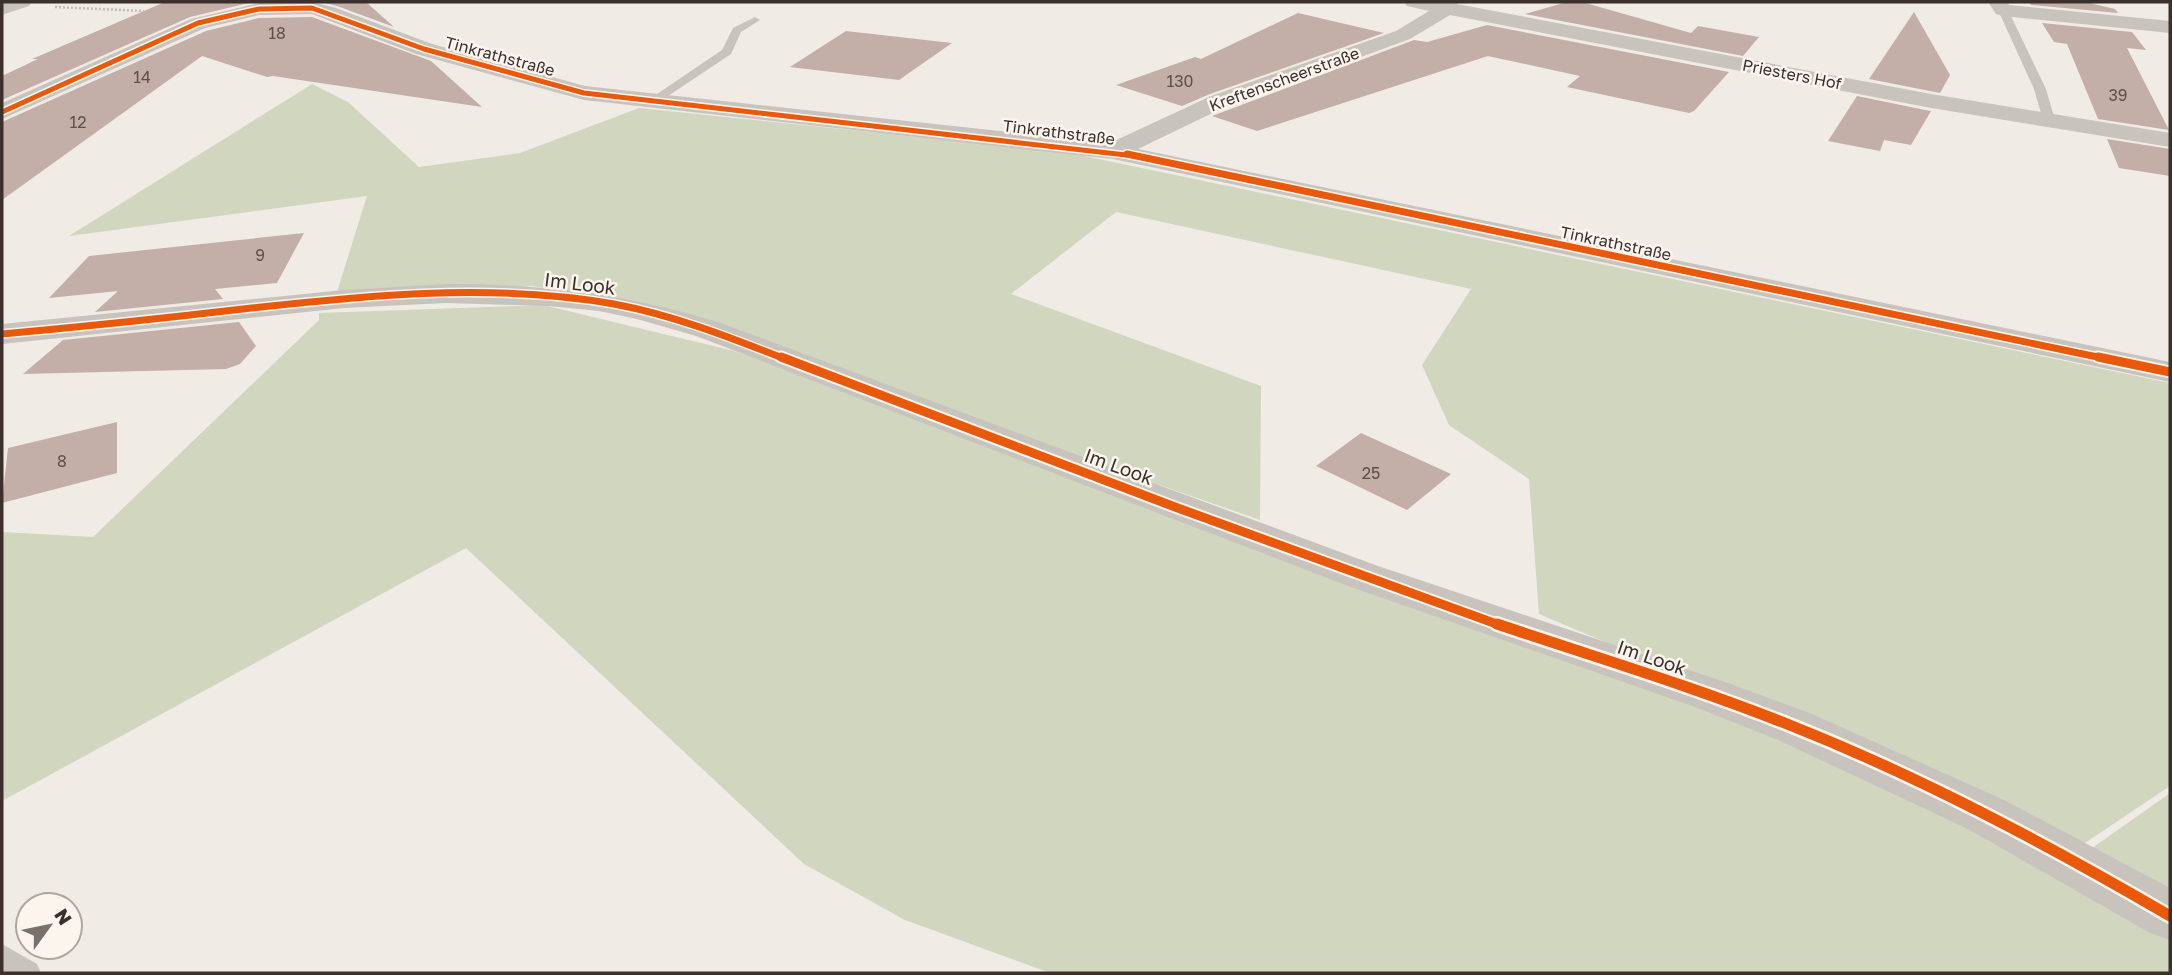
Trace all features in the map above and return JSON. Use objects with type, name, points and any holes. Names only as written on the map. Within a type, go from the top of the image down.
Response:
[{"type":"street","name":"Priesters Hof","points":[[1414,2],[1447,5],[1931,101],[2170,140]]},
{"type":"street","name":"Kreftenscheerstraße","points":[[1113,151],[1219,101],[1403,35],[1447,5]]},
{"type":"street","points":[[2001,6],[2170,27]]},
{"type":"street","name":"Tinkrathstraße","points":[[2,112],[198,23],[244,11],[288,7],[329,12],[424,50],[583,93],[1113,151],[2170,372]]},
{"type":"street","name":"Im Look","points":[[2,334],[297,302],[442,292],[544,295],[601,302],[658,314],[707,329],[1460,611],[1793,726],[1943,793],[2071,857],[2170,916]]},
{"type":"lane","points":[[2001,6],[2040,89],[2049,120]]},
{"type":"lane","points":[[655,100],[727,52],[737,30],[755,20]]},
{"type":"lane","points":[[2,957],[27,973]]},
{"type":"path","points":[[12,5],[148,11]]},
{"type":"green space","points":[[312,84],[348,102],[419,167],[520,153],[639,108],[1070,153],[2170,383],[2170,786],[2073,851],[1796,723],[1539,614],[1529,479],[1449,425],[1422,365],[1471,289],[1116,212],[1011,294],[1261,386],[1260,520],[807,362],[604,296],[531,286],[336,295],[367,196],[69,236]]},
{"type":"green space","points":[[543,305],[734,351],[1809,739],[2071,863],[2170,793],[2170,973],[1050,973],[905,920],[804,864],[466,548],[2,801],[2,532],[93,537],[319,320],[319,313]]},
{"type":"building","points":[[165,2],[253,2],[190,17],[2,100],[2,76],[38,59],[32,59]]},
{"type":"building","points":[[322,2],[366,2],[394,27],[337,6]]},
{"type":"building","points":[[1567,2],[1582,2],[1691,33],[1698,26],[1759,37],[1743,56],[1525,14]]},
{"type":"building","points":[[2029,2],[2085,2],[2115,9],[2118,13],[2031,5]]},
{"type":"building","points":[[1914,12],[1950,75],[1940,93],[1869,79]]},
{"type":"building","points":[[1298,13],[1384,33],[1182,106],[1116,85],[1195,57],[1201,59]]},
{"type":"building","points":[[312,17],[431,61],[482,107],[267,77],[202,56],[2,200],[2,122],[206,31],[259,18]]},
{"type":"building","points":[[2042,23],[2132,32],[2146,50],[2127,48],[2169,130],[2098,119],[2067,44],[2054,42]]},
{"type":"building","points":[[1487,25],[1729,72],[1694,111],[1689,113],[1567,87],[1580,76],[1488,56],[1257,131],[1212,116],[1414,40],[1427,42]]},
{"type":"building","points":[[846,31],[952,43],[899,80],[790,67]]},
{"type":"building","points":[[1857,96],[1931,111],[1911,145],[1884,140],[1880,151],[1828,141]]},
{"type":"building","points":[[2107,139],[2170,149],[2170,176],[2119,168]]},
{"type":"building","points":[[304,233],[277,283],[215,289],[223,299],[95,312],[118,291],[49,298],[89,256]]},
{"type":"building","points":[[239,322],[256,346],[240,364],[226,369],[23,374],[63,340]]},
{"type":"building","points":[[117,422],[117,473],[2,503],[8,448]]},
{"type":"building","points":[[1361,433],[1451,474],[1407,510],[1316,466]]},
{"type":"cycle path","points":[[2,112],[198,23],[259,9],[312,8],[424,49],[584,93],[1113,151],[2170,372]]},
{"type":"cycle path","points":[[2,334],[344,299],[446,293],[548,296],[613,304],[653,313],[707,329],[1363,576],[1499,625],[1712,695],[1795,727],[1986,815],[2170,916]]}]
